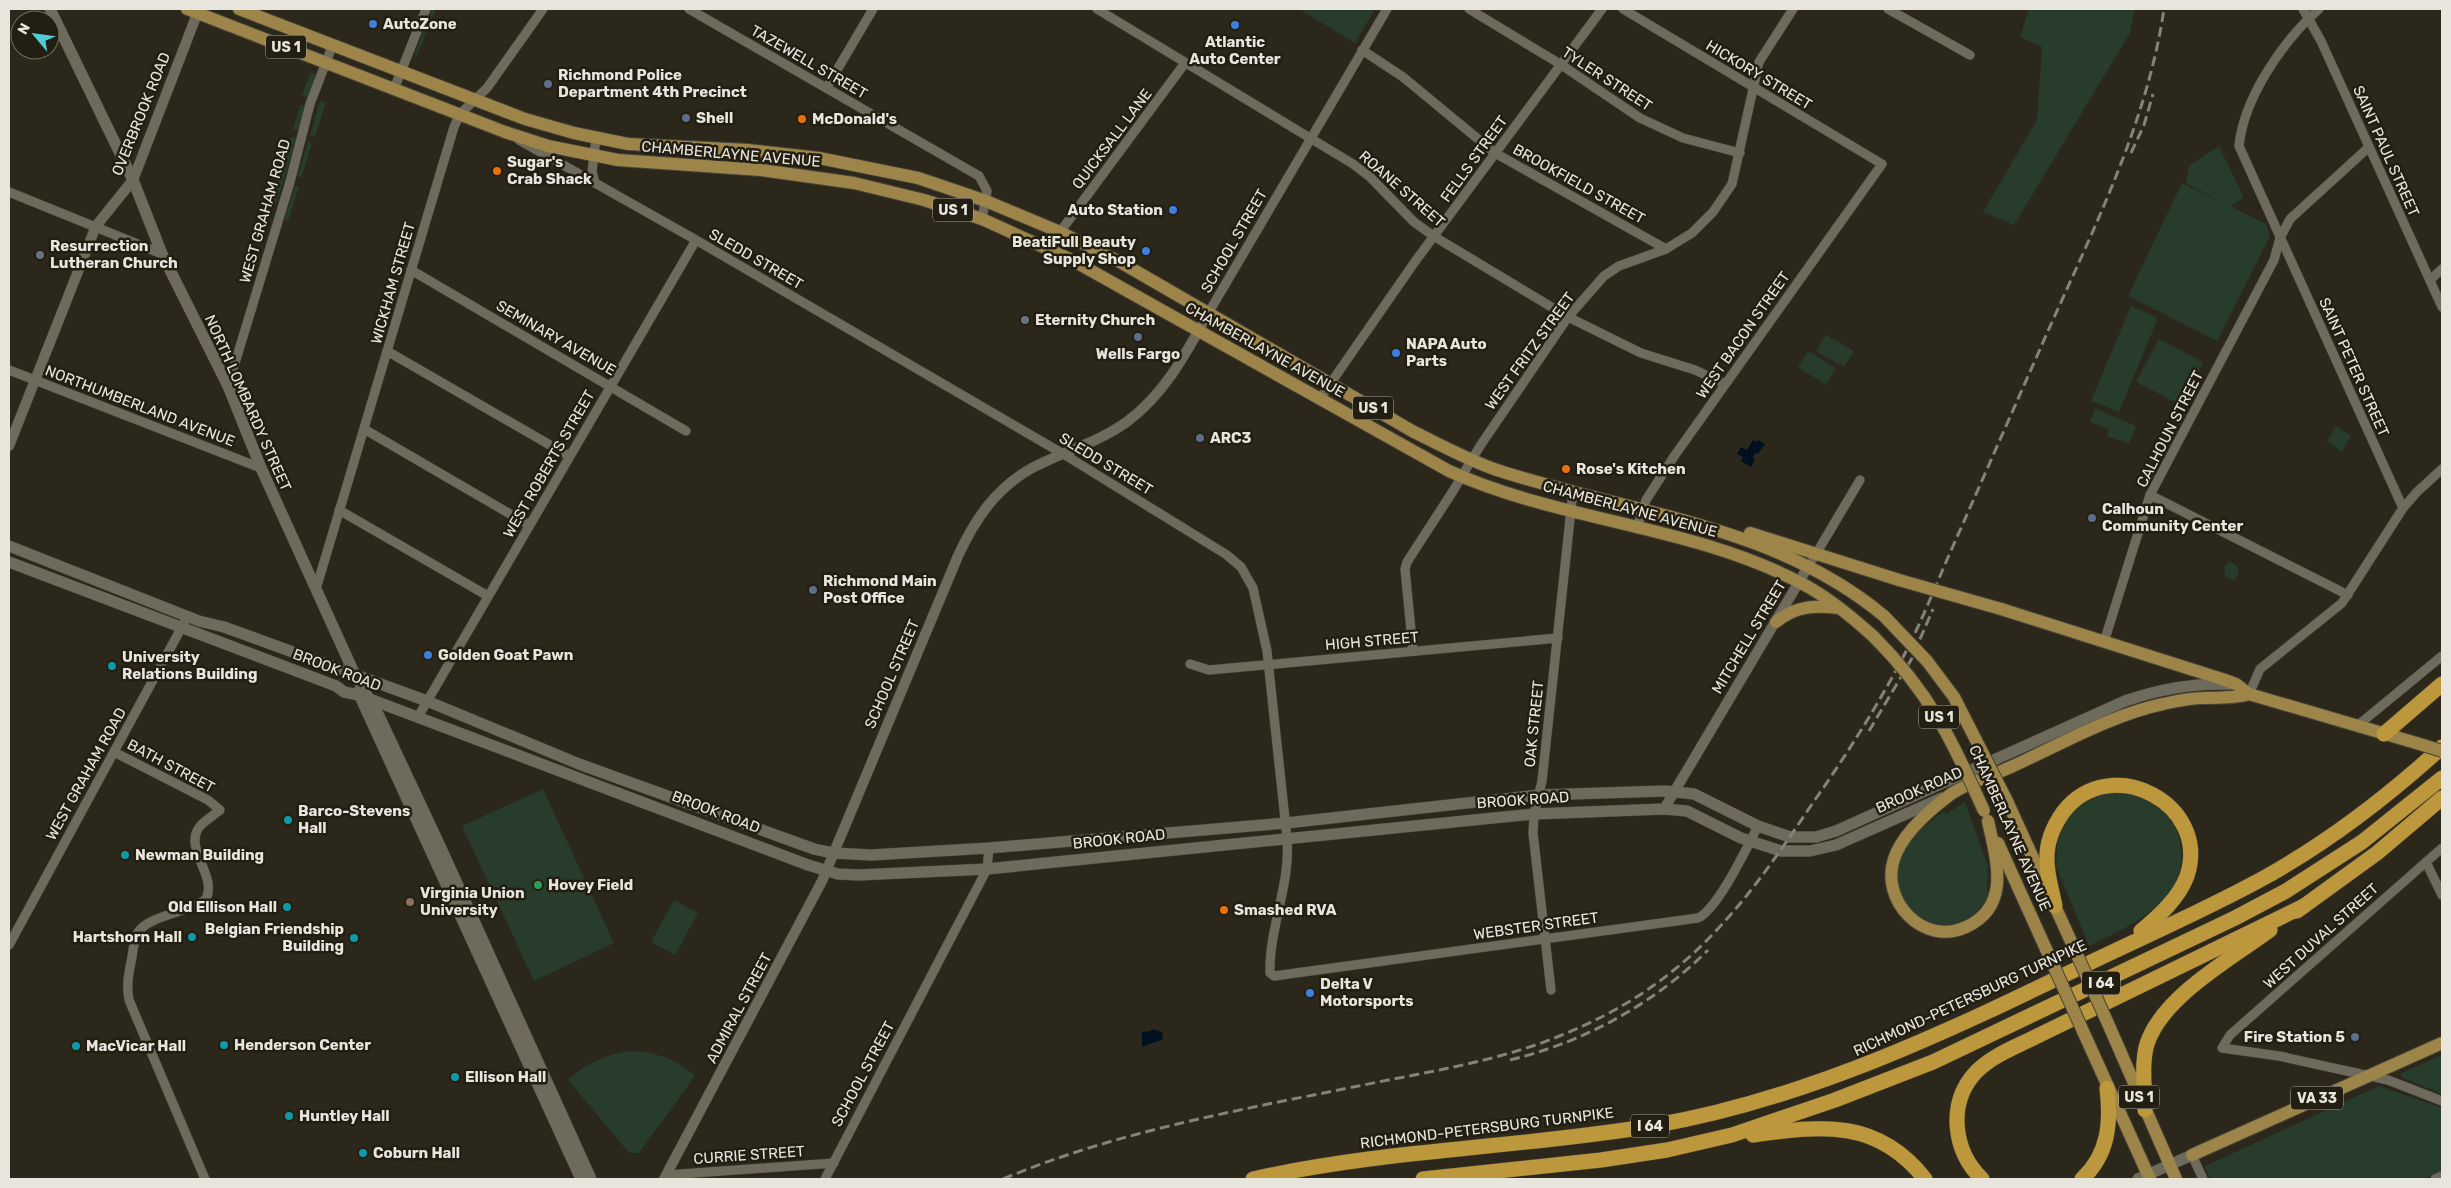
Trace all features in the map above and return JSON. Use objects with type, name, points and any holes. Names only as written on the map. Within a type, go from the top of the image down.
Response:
[{"type":"highway","points":[[2384,734],[2442,684]]},
{"type":"highway","name":"RICHMOND-PETERSBURG TURNPIKE","points":[[1253,1179],[1333,1164],[1658,1124],[1787,1094],[1855,1070],[1923,1042],[2211,905],[2290,862],[2378,802],[2442,747]]},
{"type":"highway","name":"I 64","points":[[1423,1179],[1601,1160],[1667,1150],[1732,1135],[1933,1062],[2235,918],[2286,891],[2339,858],[2391,820],[2442,778]]},
{"type":"highway","points":[[2054,906],[2047,862],[2048,848],[2054,828],[2070,806],[2083,795],[2118,785],[2143,789],[2160,799],[2177,815],[2187,834],[2190,853],[2187,875],[2176,897],[2157,919],[2120,948]]},
{"type":"highway","points":[[2145,1110],[2147,1046],[2154,1030],[2164,1016],[2191,988],[2377,853],[2442,798]]},
{"type":"highway","points":[[1982,1179],[1964,1156],[1957,1135],[1956,1121],[1964,1092],[1972,1076],[1984,1064],[2025,1042],[2304,906]]},
{"type":"highway","points":[[2082,1179],[2095,1164],[2110,1124],[2107,1088]]},
{"type":"highway","points":[[1732,1135],[1751,1136],[1803,1128],[1850,1129],[1876,1139],[1891,1148],[1917,1168],[1926,1179]]},
{"type":"main road","name":"NORTH LOMBARDY STREET","points":[[50,9],[133,180],[162,254],[228,386],[261,468],[355,675],[371,700],[440,846],[591,1179]]},
{"type":"main road","name":"CHAMBERLAYNE AVENUE","points":[[239,9],[533,121],[596,138],[646,145],[748,150],[820,158],[918,178],[986,201],[1060,232],[1120,262],[1414,432],[1471,460],[1515,475],[1705,527],[1760,545],[1808,565],[1850,590],[1884,616],[1926,661],[1954,698],[2007,801],[2145,1110]]},
{"type":"main road","name":"CHAMBERLAYNE AVENUE","points":[[195,10],[504,132],[548,146],[594,156],[651,164],[761,170],[818,177],[889,191],[982,219],[1058,253],[1416,454],[1462,477],[1517,496],[1737,555],[1799,582],[1840,608],[1874,637],[1907,672],[1930,704],[1958,754],[2107,1088]]},
{"type":"main road","name":"CHAMBERLAYNE AVENUE","points":[[1705,527],[1741,530],[1899,580],[2001,609],[2236,684],[2249,694],[2442,751]]},
{"type":"main road","name":"BROOK ROAD","points":[[9,546],[188,616],[426,701],[579,764],[814,848],[833,853],[871,855],[988,848],[1286,823],[1540,795],[1675,791],[1701,798],[1758,826],[1797,838],[1826,835],[2125,701],[2184,686],[2236,684]]},
{"type":"main road","name":"BROOK ROAD","points":[[9,562],[336,686],[344,692],[359,695],[826,871],[859,876],[987,869],[1534,814],[1664,810],[1687,811],[1750,841],[1788,852],[1828,848],[2140,710],[2183,700],[2234,698],[2249,694]]},
{"type":"main road","points":[[1776,622],[1790,612],[1801,608],[1817,606],[1840,608]]},
{"type":"main road","name":"NORTH LOMBARDY STREET","points":[[355,675],[359,695],[581,1179]]},
{"type":"main road","points":[[1952,793],[1903,842],[1894,859],[1891,872],[1894,895],[1908,917],[1917,924],[1939,931],[1958,930],[1982,916],[1991,904],[1997,890],[1998,876],[1986,816]]},
{"type":"main road","name":"VA 33","points":[[2145,1178],[2366,1075],[2442,1043]]},
{"type":"main road","name":"US 1","points":[[2107,1088],[2145,1178]]},
{"type":"main road","name":"US 1","points":[[2145,1110],[2176,1179]]},
{"type":"street","points":[[394,89],[426,9]]},
{"type":"street","name":"WICKHAM STREET","points":[[316,589],[454,127],[460,114],[476,100],[543,9]]},
{"type":"street","name":"TAZEWELL STREET","points":[[689,9],[979,176],[985,185],[986,201],[982,219]]},
{"type":"street","points":[[827,87],[873,9]]},
{"type":"street","name":"ROANE STREET","points":[[1099,9],[1312,138],[1370,177],[1414,222],[1435,237],[1568,317],[1641,353],[1696,370],[1726,384]]},
{"type":"street","name":"SCHOOL STREET","points":[[833,853],[958,556],[976,521],[989,502],[1006,486],[1031,468],[1065,455],[1111,432],[1140,411],[1172,376],[1387,9]]},
{"type":"street","name":"TYLER STREET","points":[[1469,9],[1560,64],[1640,118],[1683,138],[1740,153]]},
{"type":"street","name":"FELLS STREET","points":[[1319,400],[1495,153],[1602,9]]},
{"type":"street","name":"HICKORY STREET","points":[[1623,9],[1752,88],[1882,164]]},
{"type":"street","name":"WEST FRITZ STREET","points":[[1413,651],[1405,565],[1471,460],[1568,317],[1604,276],[1619,266],[1666,249],[1692,232],[1713,212],[1732,184],[1759,62],[1793,9]]},
{"type":"street","points":[[1888,9],[1970,55]]},
{"type":"street","name":"SAINT PAUL STREET","points":[[2303,9],[2370,147],[2442,306]]},
{"type":"street","name":"SAINT PETER STREET","points":[[2319,9],[2309,18],[2267,71],[2242,124],[2239,146],[2404,508]]},
{"type":"street","name":"OVERBROOK ROAD","points":[[9,446],[96,226],[133,180],[195,10]]},
{"type":"street","name":"WEST GRAHAM ROAD","points":[[228,386],[290,182],[310,104],[333,44]]},
{"type":"street","name":"BROOKFIELD STREET","points":[[1362,50],[1403,77],[1495,153],[1666,249]]},
{"type":"street","name":"QUICKSALL LANE","points":[[1060,232],[1186,63]]},
{"type":"street","name":"SLEDD STREET","points":[[504,132],[696,240],[1065,455],[1227,555],[1241,567],[1253,588],[1269,664],[1286,823],[1288,859],[1269,953],[1270,973]]},
{"type":"street","points":[[595,183],[592,172],[596,138]]},
{"type":"street","name":"CALHOUN STREET","points":[[2104,642],[2150,495],[2274,260],[2280,238],[2290,220],[2370,147]]},
{"type":"street","name":"WEST BACON STREET","points":[[1637,528],[1642,509],[1666,469],[1882,164]]},
{"type":"street","points":[[9,192],[162,254]]},
{"type":"street","name":"WEST ROBERTS STREET","points":[[418,717],[696,240]]},
{"type":"street","points":[[2430,280],[2442,269]]},
{"type":"street","name":"SEMINARY AVENUE","points":[[411,270],[686,431]]},
{"type":"street","points":[[387,351],[569,456]]},
{"type":"street","name":"NORTHUMBERLAND AVENUE","points":[[9,370],[261,468]]},
{"type":"street","points":[[364,429],[529,525]]},
{"type":"street","points":[[2249,694],[2260,669],[2334,610],[2348,595],[2404,508],[2417,492],[2442,470]]},
{"type":"street","name":"MITCHELL STREET","points":[[1664,810],[1860,480]]},
{"type":"street","name":"OAK STREET","points":[[1551,990],[1533,832],[1534,814],[1540,795],[1573,491]]},
{"type":"street","points":[[2150,495],[2348,595]]},
{"type":"street","points":[[339,510],[488,596]]},
{"type":"street","name":"WEST GRAHAM ROAD","points":[[9,945],[188,616]]},
{"type":"street","name":"HIGH STREET","points":[[1190,664],[1209,670],[1558,638]]},
{"type":"street","points":[[2357,726],[2442,656]]},
{"type":"street","name":"BATH STREET","points":[[114,752],[208,800],[220,810],[200,826],[195,839],[209,883],[206,899],[196,905],[152,921],[140,931],[135,941],[126,986],[129,1000],[205,1179]]},
{"type":"street","name":"WEBSTER STREET","points":[[1270,973],[1274,976],[1703,915],[1719,896],[1758,826]]},
{"type":"street","name":"SCHOOL STREET","points":[[825,1179],[987,869],[988,848]]},
{"type":"street","name":"WEST DUVAL STREET","points":[[2366,1075],[2280,1056],[2222,1048],[2230,1036],[2442,848]]},
{"type":"street","name":"ADMIRAL STREET","points":[[665,1178],[826,871],[833,853]]},
{"type":"street","points":[[2426,862],[2442,895]]},
{"type":"street","points":[[2366,1075],[2388,1080],[2442,1101]]},
{"type":"street","points":[[2192,1155],[2203,1179]]},
{"type":"street","name":"CURRIE STREET","points":[[665,1178],[834,1163]]},
{"type":"street","points":[[2434,1179],[2442,1176]]},
{"type":"green space","points":[[432,9],[436,9],[417,56],[414,55]]},
{"type":"green space","points":[[1299,9],[1375,9],[1355,43]]},
{"type":"green space","points":[[2029,9],[2135,9],[2130,33],[2014,225],[1983,212],[2037,120],[2042,47],[2020,37]]},
{"type":"green space","points":[[310,73],[316,74],[309,98],[302,96]]},
{"type":"green space","points":[[320,100],[326,102],[315,137],[310,136]]},
{"type":"green space","points":[[300,105],[306,106],[299,131],[293,129]]},
{"type":"green space","points":[[291,137],[297,138],[276,204],[271,203]]},
{"type":"green space","points":[[308,142],[312,144],[301,178],[297,176]]},
{"type":"green space","points":[[2219,146],[2244,198],[2230,206],[2266,224],[2270,236],[2217,341],[2128,296],[2182,183],[2226,204],[2186,183],[2189,166]]},
{"type":"green space","points":[[295,186],[299,187],[288,221],[284,220]]},
{"type":"green space","points":[[2131,306],[2158,318],[2119,412],[2091,401]]},
{"type":"green space","points":[[1826,335],[1854,351],[1844,367],[1816,351]]},
{"type":"green space","points":[[2159,339],[2203,362],[2181,405],[2136,382]]},
{"type":"green space","points":[[1808,351],[1836,368],[1826,385],[1798,367]]},
{"type":"green space","points":[[2095,408],[2136,426],[2129,444],[2107,436],[2109,429],[2090,422]]},
{"type":"green space","points":[[2336,426],[2351,436],[2342,452],[2327,441]]},
{"type":"green space","points":[[2231,562],[2237,566],[2239,573],[2234,581],[2225,576],[2224,568]]},
{"type":"green space","name":"Hovey Field","points":[[543,789],[614,943],[534,981],[462,826]]},
{"type":"green space","points":[[2120,792],[2143,796],[2167,814],[2175,826],[2180,840],[2182,855],[2180,870],[2167,896],[2150,912],[2131,925],[2089,946],[2056,866],[2057,844],[2054,841],[2066,820],[2080,806],[2096,797]]},
{"type":"green space","points":[[1965,802],[1988,867],[1987,890],[1990,891],[1976,912],[1958,923],[1940,924],[1922,918],[1908,906],[1899,890],[1898,870],[1906,848],[1918,833],[1944,811],[1946,814]]},
{"type":"green space","points":[[674,900],[698,913],[675,955],[651,942]]},
{"type":"green space","points":[[629,1051],[665,1057],[681,1065],[695,1076],[639,1153],[630,1153],[624,1147],[568,1080],[596,1061]]},
{"type":"green space","points":[[2442,1055],[2442,1094],[2401,1077],[2401,1073]]},
{"type":"green space","points":[[2379,1086],[2442,1108],[2442,1171],[2422,1179],[2210,1179],[2205,1166]]},
{"type":"water","points":[[1753,440],[1756,442],[1758,440],[1765,444],[1758,454],[1755,453],[1753,458],[1755,459],[1751,467],[1741,461],[1743,457],[1737,454],[1741,447],[1747,450]]},
{"type":"water","points":[[1151,1029],[1162,1032],[1163,1039],[1142,1047],[1142,1032],[1151,1031]]},
{"type":"railway","points":[[1003,1179],[1094,1146],[1141,1133],[1235,1111],[1472,1063],[1518,1051],[1562,1035],[1605,1015],[1642,993],[1675,969],[1705,942],[1733,912],[1784,845],[1858,736],[1908,647],[2112,186],[2129,143],[2143,99],[2164,9]]},
{"type":"railway","points":[[2131,153],[2144,125],[2153,94]]},
{"type":"railway","points":[[1869,731],[1911,660],[1933,609]]},
{"type":"railway","points":[[1510,1060],[1565,1043],[1616,1019],[1665,987],[1708,950]]},
{"type":"place","name":"AutoZone","points":[[373,24]]},
{"type":"place","name":"Atlantic Auto Center","points":[[1235,25]]},
{"type":"place","name":"Richmond Police Department 4th Precinct","points":[[548,84]]},
{"type":"place","name":"Shell","points":[[686,118]]},
{"type":"place","name":"McDonald's","points":[[802,119]]},
{"type":"place","name":"Sugar's Crab Shack","points":[[497,171]]},
{"type":"place","name":"Auto Station","points":[[1173,210]]},
{"type":"place","name":"BeatiFull Beauty Supply Shop","points":[[1146,251]]},
{"type":"place","name":"Resurrection Lutheran Church","points":[[40,255]]},
{"type":"place","name":"Eternity Church","points":[[1025,320]]},
{"type":"place","name":"Wells Fargo","points":[[1138,337]]},
{"type":"place","name":"NAPA Auto Parts","points":[[1396,353]]},
{"type":"place","name":"ARC3","points":[[1200,438]]},
{"type":"place","name":"Rose's Kitchen","points":[[1566,469]]},
{"type":"place","name":"Calhoun Community Center","points":[[2092,518]]},
{"type":"place","name":"Richmond Main Post Office","points":[[813,590]]},
{"type":"place","name":"Golden Goat Pawn","points":[[428,655]]},
{"type":"place","name":"University Relations Building","points":[[112,666]]},
{"type":"place","name":"Barco-Stevens Hall","points":[[288,820]]},
{"type":"place","name":"Newman Building","points":[[125,855]]},
{"type":"place","name":"Hovey Field","points":[[538,885]]},
{"type":"place","name":"Virginia Union University","points":[[410,902]]},
{"type":"place","name":"Old Ellison Hall","points":[[287,907]]},
{"type":"place","name":"Smashed RVA","points":[[1224,910]]},
{"type":"place","name":"Hartshorn Hall","points":[[192,937]]},
{"type":"place","name":"Belgian Friendship Building","points":[[354,938]]},
{"type":"place","name":"Delta V Motorsports","points":[[1310,993]]},
{"type":"place","name":"Fire Station 5","points":[[2355,1037]]},
{"type":"place","name":"Henderson Center","points":[[224,1045]]},
{"type":"place","name":"MacVicar Hall","points":[[76,1046]]},
{"type":"place","name":"Ellison Hall","points":[[455,1077]]},
{"type":"place","name":"Huntley Hall","points":[[289,1116]]},
{"type":"place","name":"Coburn Hall","points":[[363,1153]]}]
